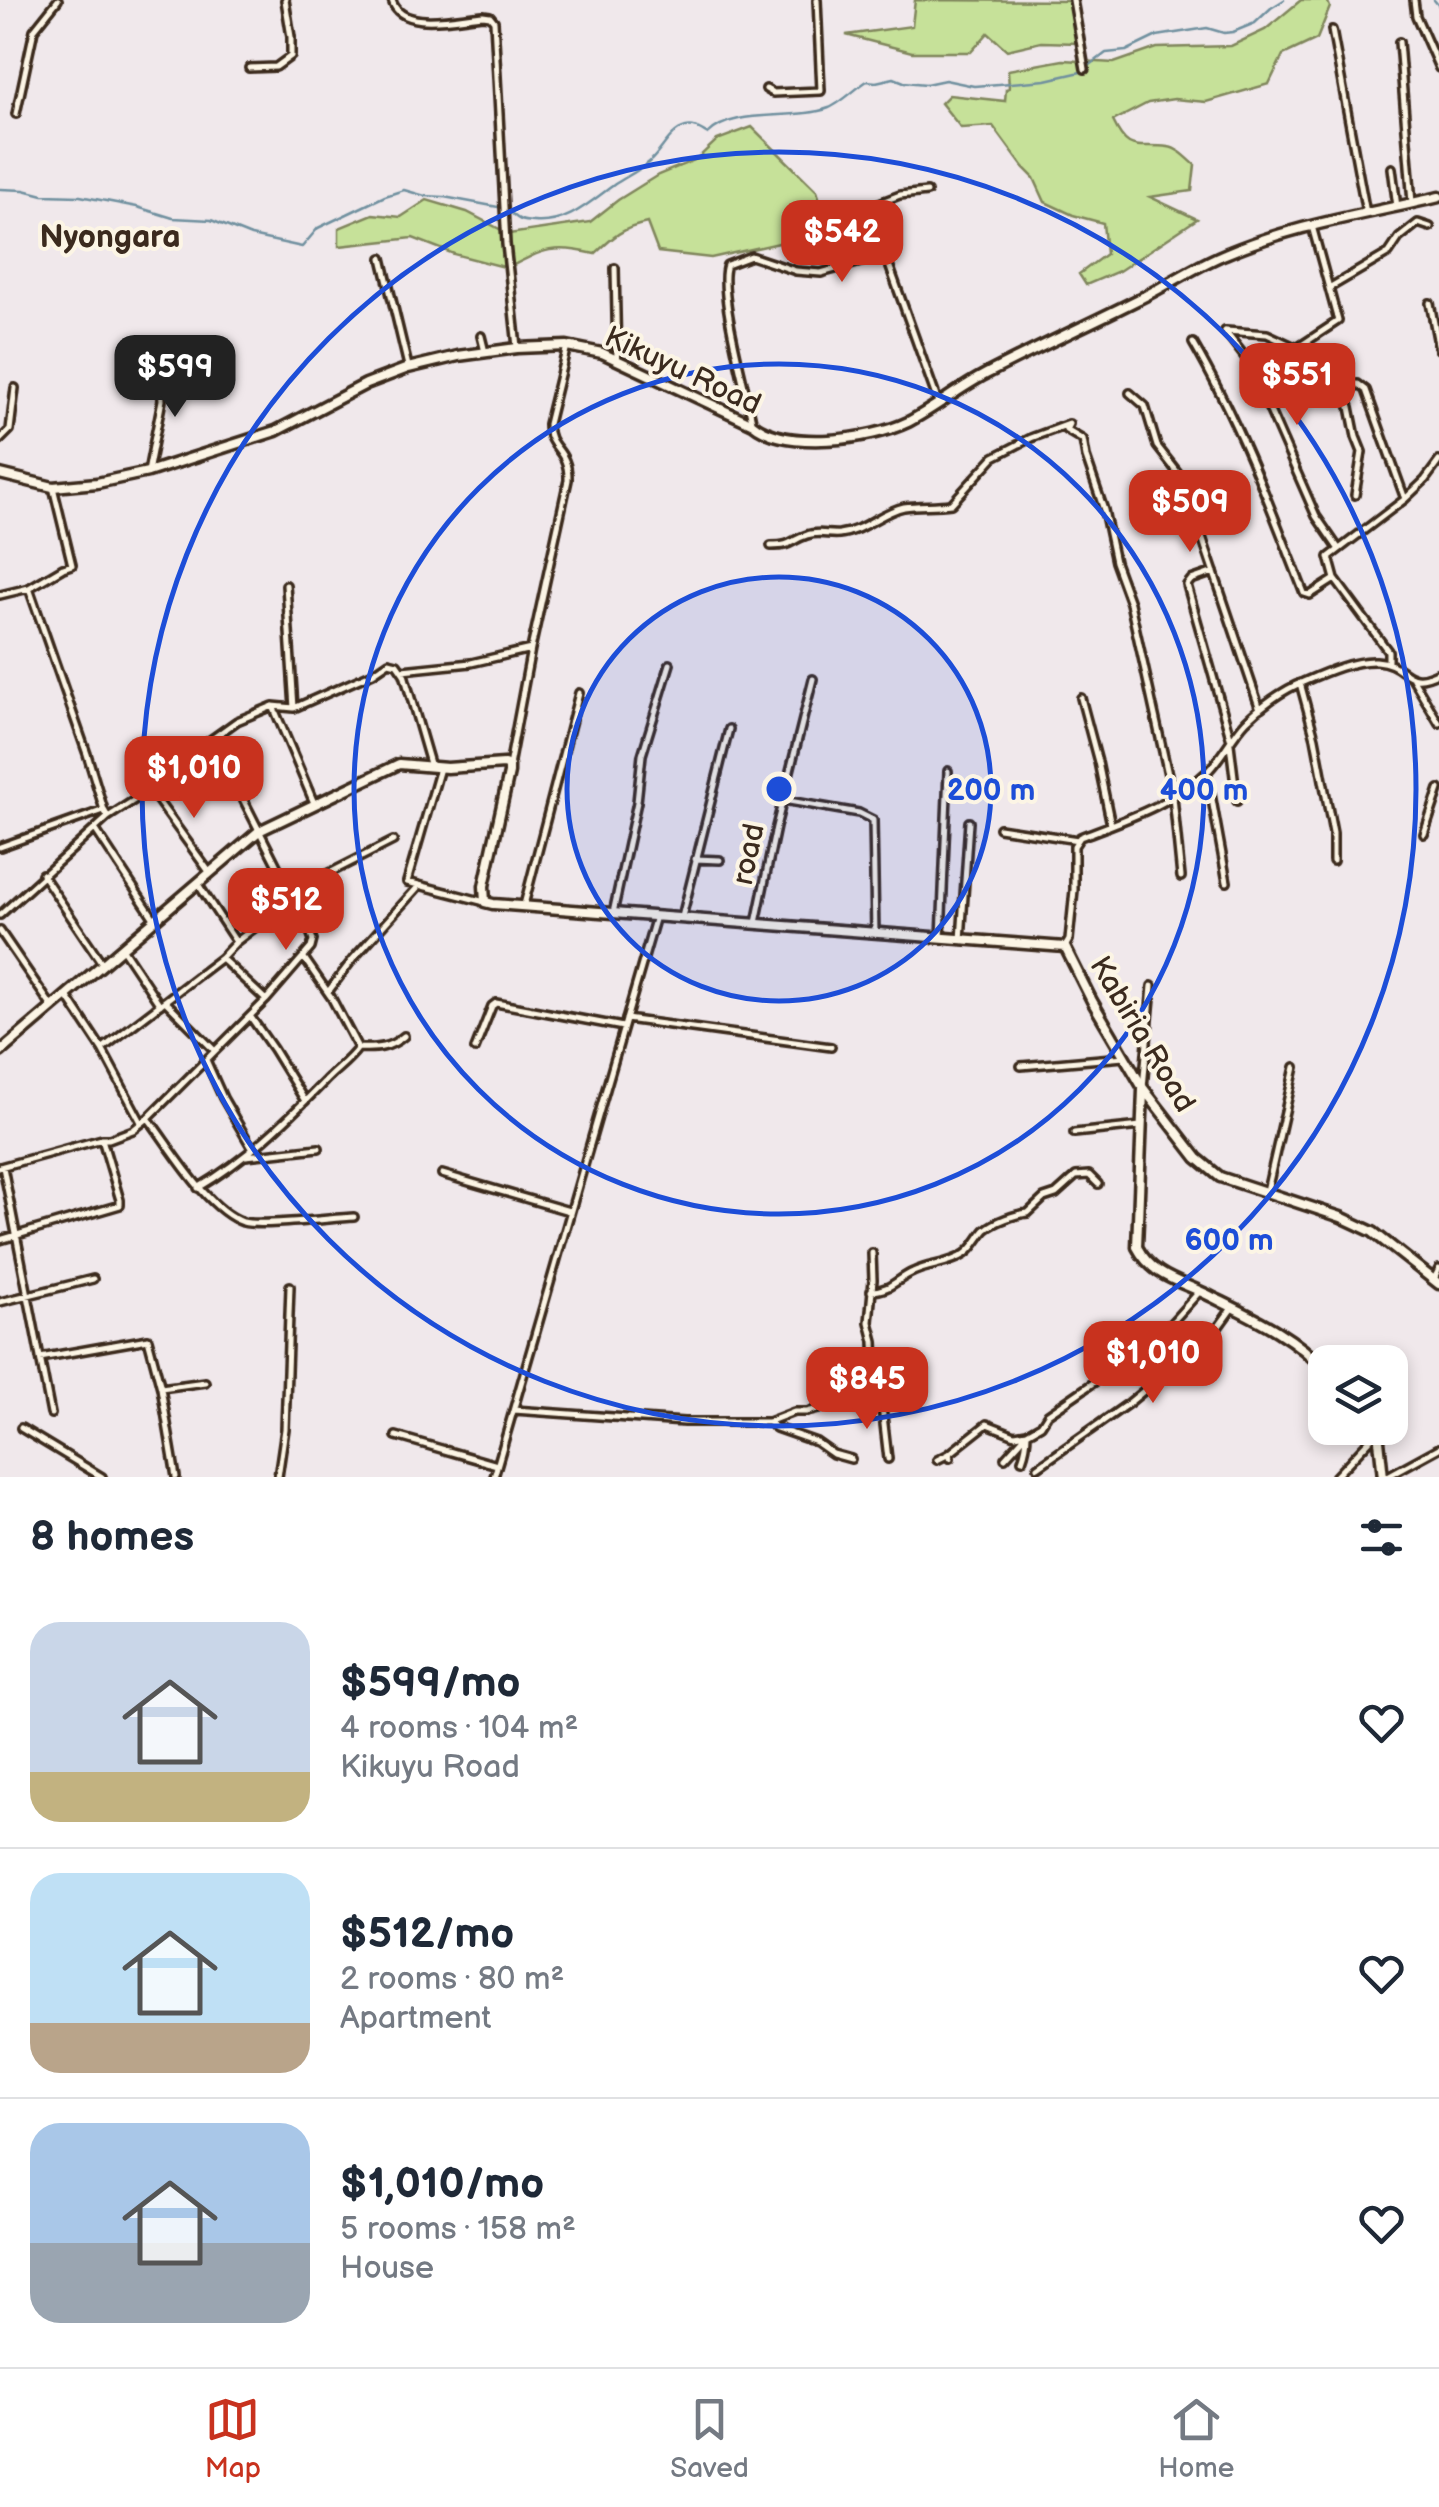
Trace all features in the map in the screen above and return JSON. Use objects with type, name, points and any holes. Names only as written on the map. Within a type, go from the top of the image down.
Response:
[{"type":"main road","name":"Kikuyu Road","points":[[0,474],[53,487],[148,472],[276,430],[366,384],[408,368],[517,348],[585,348],[763,432],[800,439],[841,439],[904,424],[983,375],[1224,254],[1312,226],[1439,196]]},
{"type":"main road","points":[[0,1052],[259,831],[399,764],[436,768],[509,766],[484,886],[485,902],[1065,946]]},
{"type":"main road","name":"Kabiria Road","points":[[1065,946],[1143,1088],[1197,1158],[1220,1177],[1341,1217],[1373,1232],[1437,1282]]},
{"type":"main road","points":[[1143,1088],[1137,1247],[1144,1260],[1159,1274],[1275,1330],[1308,1353]]},
{"type":"main road","points":[[1379,1445],[1384,1477]]},
{"type":"street","points":[[16,114],[34,30],[58,0]]},
{"type":"street","points":[[249,68],[276,68],[291,56],[285,0]]},
{"type":"street","points":[[392,0],[393,8],[408,18],[493,18],[505,228],[517,348]]},
{"type":"street","points":[[766,89],[772,93],[820,91],[817,0]]},
{"type":"street","points":[[1073,0],[1085,69]]},
{"type":"street","points":[[1414,0],[1416,16],[1439,68]]},
{"type":"street","points":[[1332,30],[1366,213]]},
{"type":"street","points":[[1399,42],[1412,203]]},
{"type":"street","points":[[1392,168],[1397,207]]},
{"type":"street","points":[[927,192],[900,195],[869,209],[939,405]]},
{"type":"street","points":[[1329,288],[1389,253],[1399,238],[1418,224],[1430,227]]},
{"type":"street","points":[[1297,348],[1338,321],[1312,226]]},
{"type":"street","points":[[753,424],[726,300],[727,265],[751,256],[796,272],[820,273],[886,255]]},
{"type":"street","points":[[382,258],[408,368]]},
{"type":"street","points":[[615,268],[617,360]]},
{"type":"street","points":[[1430,303],[1439,349]]},
{"type":"street","points":[[1338,548],[1316,516],[1248,361],[1225,331],[1266,334],[1297,348],[1322,378],[1342,387],[1358,384],[1366,390],[1405,500]]},
{"type":"street","points":[[481,336],[485,352]]},
{"type":"street","points":[[1193,343],[1255,468],[1304,593],[1310,594],[1335,579]]},
{"type":"street","points":[[509,766],[568,480],[564,455],[548,433],[567,346]]},
{"type":"street","points":[[148,472],[162,400],[160,366]]},
{"type":"street","points":[[1342,387],[1362,452],[1355,495]]},
{"type":"street","points":[[0,440],[10,430],[15,388]]},
{"type":"street","points":[[1130,393],[1144,406],[1157,446],[1182,478],[1260,709]]},
{"type":"street","points":[[771,546],[789,546],[807,534],[837,534],[865,527],[905,507],[951,504],[994,457],[1069,424],[1066,430],[1082,440],[1130,604],[1173,796],[1181,877]]},
{"type":"street","points":[[1388,664],[1388,651],[1335,579],[1329,557],[1405,500],[1439,461]]},
{"type":"street","points":[[0,595],[29,588],[72,565],[53,487]]},
{"type":"street","points":[[1214,572],[1190,580],[1188,585],[1231,742],[1238,801]]},
{"type":"street","points":[[286,584],[294,708]]},
{"type":"street","points":[[29,588],[108,817]]},
{"type":"street","points":[[402,670],[471,664],[531,649]]},
{"type":"street","points":[[999,828],[1078,840],[1173,796],[1206,772],[1260,709],[1300,683],[1353,664],[1375,661],[1414,679],[1424,680],[1439,672]]},
{"type":"street","points":[[0,915],[108,817],[150,790],[237,721],[272,706],[294,708],[373,673],[388,662],[402,670],[436,768],[428,816],[406,880],[418,887],[485,902]]},
{"type":"street","points":[[613,912],[642,755],[670,664]]},
{"type":"street","name":"road","points":[[756,922],[813,678]]},
{"type":"street","points":[[1414,679],[1439,723]]},
{"type":"street","points":[[1300,683],[1333,834],[1332,861]]},
{"type":"street","points":[[524,905],[579,694]]},
{"type":"street","points":[[1081,698],[1110,825]]},
{"type":"street","points":[[272,706],[314,803]]},
{"type":"street","points":[[682,918],[729,729]]},
{"type":"street","points":[[51,1414],[2,1167],[120,1136],[145,1120],[266,1000],[313,944],[234,781],[209,740]]},
{"type":"street","points":[[941,938],[948,771]]},
{"type":"street","points":[[1206,772],[1227,882]]},
{"type":"street","points":[[1424,834],[1439,789]]},
{"type":"street","points":[[150,790],[210,873]]},
{"type":"street","points":[[783,800],[859,813],[873,820],[875,934]]},
{"type":"street","points":[[0,847],[104,810]]},
{"type":"street","points":[[961,940],[968,822]]},
{"type":"street","points":[[94,829],[155,920]]},
{"type":"street","name":"Kabiria Road","points":[[1065,946],[1069,940],[1074,846],[1078,840]]},
{"type":"street","points":[[102,1048],[220,958],[291,896],[393,842]]},
{"type":"street","points":[[696,859],[720,860]]},
{"type":"street","points":[[42,874],[103,964]]},
{"type":"street","points":[[198,884],[236,942]]},
{"type":"street","points":[[328,992],[418,887]]},
{"type":"street","points":[[494,1477],[656,916]]},
{"type":"street","points":[[0,931],[52,1007]]},
{"type":"street","points":[[122,948],[163,1003],[215,1051]]},
{"type":"street","points":[[220,958],[266,1000]]},
{"type":"street","points":[[304,958],[328,992],[358,1048]]},
{"type":"street","points":[[1143,1088],[1152,986]]},
{"type":"street","points":[[66,996],[145,1120],[213,1202],[244,1222],[354,1217]]},
{"type":"street","points":[[475,1049],[496,1003],[623,1027]]},
{"type":"street","points":[[250,1016],[306,1102]]},
{"type":"street","points":[[626,1019],[831,1048]]},
{"type":"street","points":[[198,1188],[246,1156],[358,1048],[383,1048],[404,1036]]},
{"type":"street","points":[[1020,1066],[1124,1057]]},
{"type":"street","points":[[206,1060],[252,1148]]},
{"type":"street","points":[[1266,1194],[1295,1066]]},
{"type":"street","points":[[1074,1132],[1142,1126]]},
{"type":"street","points":[[0,1240],[120,1206],[102,1139]]},
{"type":"street","points":[[246,1156],[319,1148]]},
{"type":"street","points":[[442,1174],[570,1211]]},
{"type":"street","points":[[871,1292],[886,1290],[922,1268],[963,1256],[976,1245],[987,1227],[1028,1213],[1076,1176],[1089,1175],[1098,1184]]},
{"type":"street","points":[[872,1253],[869,1322],[888,1459]]},
{"type":"street","points":[[1437,1282],[1439,1269]]},
{"type":"street","points":[[0,1302],[93,1279]]},
{"type":"street","points":[[278,1477],[285,1429],[290,1286]]},
{"type":"street","points":[[1005,1458],[1048,1414],[1157,1339],[1200,1292]]},
{"type":"street","points":[[1038,1466],[1172,1368],[1214,1333],[1232,1308]]},
{"type":"street","points":[[40,1358],[148,1339],[176,1477]]},
{"type":"street","points":[[161,1388],[206,1382]]},
{"type":"street","points":[[514,1410],[684,1422],[768,1422],[794,1412],[826,1408],[868,1410],[876,1407],[881,1398]]},
{"type":"street","points":[[768,1422],[851,1459]]},
{"type":"street","points":[[938,1460],[949,1456],[987,1424],[1027,1434]]},
{"type":"street","points":[[21,1428],[102,1477]]},
{"type":"street","points":[[1022,1460],[1027,1434]]},
{"type":"street","points":[[396,1436],[497,1466]]},
{"type":"street","points":[[1335,1477],[1362,1445]]},
{"type":"street","points":[[1384,1477],[1439,1448]]},
{"type":"green space","points":[[915,0],[1076,1],[1079,43],[1041,42],[1007,50],[988,33],[971,52],[912,52],[846,35],[912,26]]},
{"type":"green space","points":[[1301,0],[1327,0],[1330,7],[1317,39],[1283,55],[1269,84],[1206,102],[1174,99],[1148,103],[1113,121],[1129,143],[1172,148],[1195,165],[1192,191],[1150,197],[1197,219],[1119,271],[1086,285],[1079,274],[1106,254],[1103,223],[1045,202],[1034,178],[993,126],[961,128],[941,103],[949,95],[1005,101],[1008,70],[1063,60],[1114,63],[1157,48],[1231,46],[1265,30]]},
{"type":"green space","points":[[752,127],[817,191],[824,213],[800,223],[779,243],[711,258],[658,252],[647,223],[618,234],[595,254],[550,250],[508,268],[413,238],[339,246],[339,228],[373,214],[401,217],[427,200],[467,212],[509,234],[590,222],[658,175],[697,159],[717,140]]},
{"type":"waterway","points":[[507,209],[528,222],[568,216],[644,166],[675,133],[686,127],[708,134],[733,120],[815,112],[833,106],[867,81],[894,78],[926,84],[945,80],[974,86],[1046,80],[1081,72],[1106,53],[1126,51],[1157,36],[1207,28],[1233,32],[1255,23],[1284,0]]},
{"type":"waterway","points":[[1434,0],[1439,6]]},
{"type":"waterway","points":[[0,189],[80,196],[173,218],[211,220],[251,236],[302,247],[318,228],[404,190],[498,207]]},
{"type":"district","name":"Nyongara","points":[[110,236]]}]
